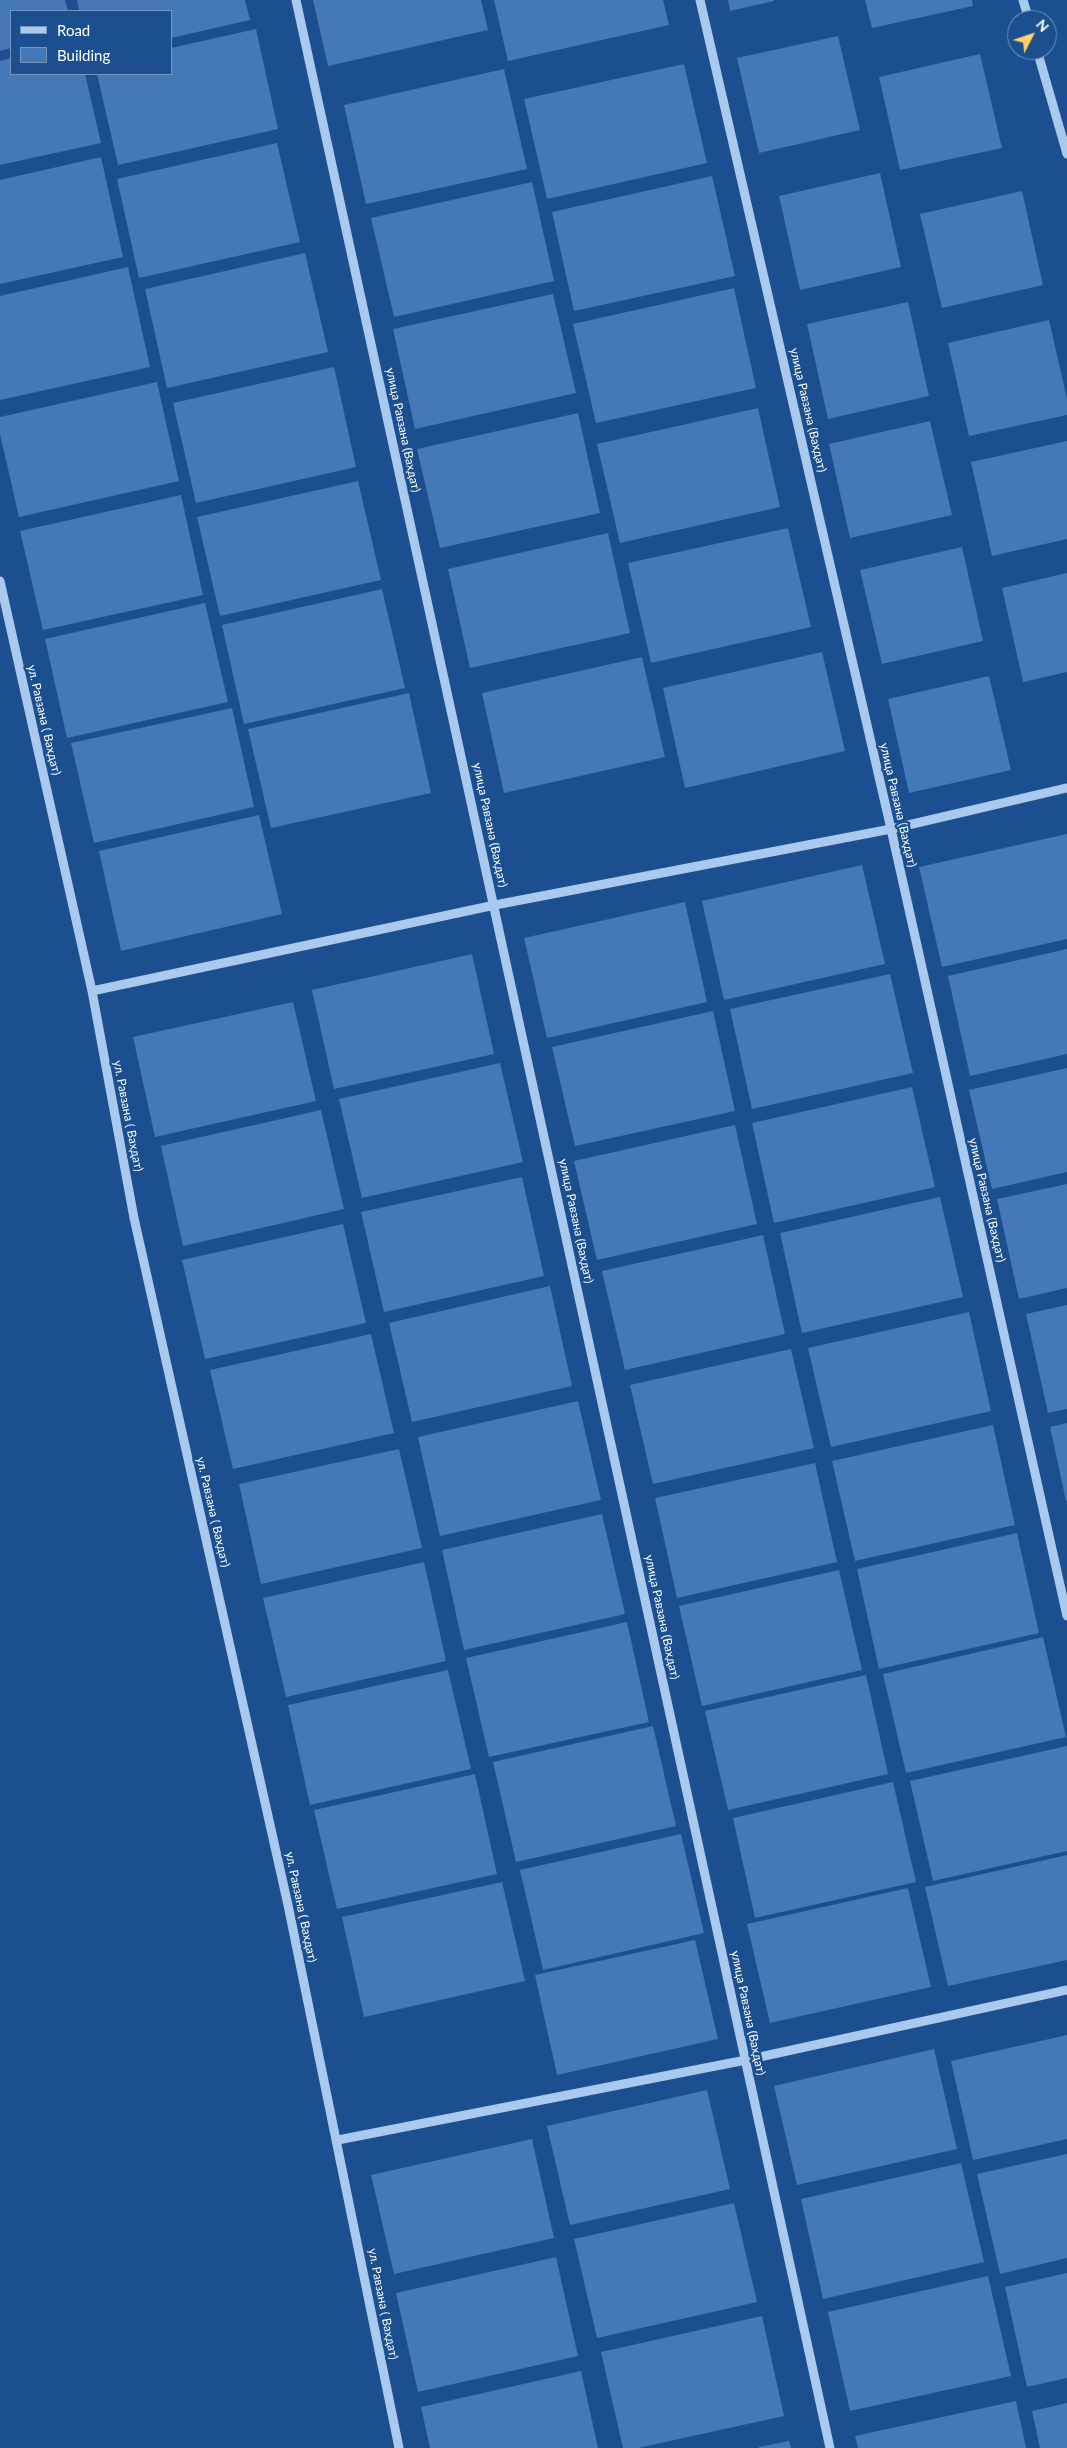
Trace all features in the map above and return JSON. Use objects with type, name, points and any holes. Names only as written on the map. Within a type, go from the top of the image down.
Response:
[{"type":"street","name":"улица Равзана (Вахдат)","points":[[296,0],[830,2448]]},
{"type":"street","name":"улица Равзана (Вахдат)","points":[[700,0],[891,829],[1067,1616]]},
{"type":"street","points":[[1041,60],[1067,154]]},
{"type":"street","name":"ул. Равзана ( Вахдат)","points":[[0,581],[92,991],[134,1218],[288,1905],[338,2140],[399,2448]]},
{"type":"street","points":[[92,991],[494,905],[891,829],[1067,788]]},
{"type":"street","points":[[338,2140],[746,2060],[1067,1990]]},
{"type":"building","points":[[0,0],[65,0],[68,10],[10,10],[10,48],[0,51]]},
{"type":"building","points":[[77,0],[245,0],[250,20],[172,38],[172,10],[79,10]]},
{"type":"building","points":[[313,0],[481,0],[488,30],[328,66]]},
{"type":"building","points":[[494,0],[663,0],[669,25],[508,61]]},
{"type":"building","points":[[728,0],[774,0],[774,1],[730,11]]},
{"type":"building","points":[[865,0],[972,0],[973,6],[872,28]]},
{"type":"building","points":[[256,29],[278,129],[118,165],[97,75],[172,75],[172,48]]},
{"type":"building","points":[[838,36],[860,130],[759,153],[737,58]]},
{"type":"building","points":[[980,54],[1002,148],[900,170],[879,77]]},
{"type":"building","points":[[10,58],[10,75],[85,75],[101,143],[0,165],[0,61]]},
{"type":"building","points":[[684,64],[707,163],[547,199],[524,99]]},
{"type":"building","points":[[504,69],[527,169],[366,204],[344,105]]},
{"type":"building","points":[[277,143],[300,242],[139,278],[117,179]]},
{"type":"building","points":[[101,157],[123,257],[0,284],[0,180]]},
{"type":"building","points":[[880,173],[901,267],[800,290],[779,196]]},
{"type":"building","points":[[712,176],[735,276],[574,311],[552,212]]},
{"type":"building","points":[[532,182],[554,281],[394,317],[371,218]]},
{"type":"building","points":[[1022,191],[1043,285],[942,308],[920,214]]},
{"type":"building","points":[[305,253],[328,352],[167,388],[145,289]]},
{"type":"building","points":[[128,267],[150,367],[0,400],[0,296]]},
{"type":"building","points":[[734,288],[756,388],[596,423],[573,324]]},
{"type":"building","points":[[553,294],[576,393],[415,429],[393,329]]},
{"type":"building","points":[[908,302],[929,396],[828,419],[807,324]]},
{"type":"building","points":[[1049,320],[1067,399],[1067,415],[969,436],[948,343]]},
{"type":"building","points":[[334,367],[356,467],[196,503],[173,403]]},
{"type":"building","points":[[157,382],[179,481],[19,517],[0,434],[0,417]]},
{"type":"building","points":[[758,408],[780,507],[620,543],[597,444]]},
{"type":"building","points":[[578,413],[600,513],[440,548],[417,449]]},
{"type":"building","points":[[930,421],[952,515],[850,538],[829,444]]},
{"type":"building","points":[[1067,441],[1067,539],[992,556],[971,462]]},
{"type":"building","points":[[358,481],[381,580],[220,616],[197,517]]},
{"type":"building","points":[[181,495],[203,595],[43,630],[20,531]]},
{"type":"building","points":[[788,528],[811,627],[651,663],[628,563]]},
{"type":"building","points":[[608,533],[630,633],[470,668],[448,569]]},
{"type":"building","points":[[962,547],[983,641],[882,664],[860,570]]},
{"type":"building","points":[[1067,573],[1067,672],[1023,682],[1002,588]]},
{"type":"building","points":[[382,589],[405,688],[244,724],[222,625]]},
{"type":"building","points":[[205,603],[228,702],[67,738],[45,639]]},
{"type":"building","points":[[822,652],[845,751],[685,788],[663,688]]},
{"type":"building","points":[[642,657],[665,757],[504,793],[482,693]]},
{"type":"building","points":[[989,676],[1011,770],[909,793],[888,699]]},
{"type":"building","points":[[409,693],[431,793],[271,828],[248,729]]},
{"type":"building","points":[[232,708],[254,807],[94,843],[71,743]]},
{"type":"building","points":[[259,815],[282,914],[121,951],[99,851]]},
{"type":"building","points":[[1067,834],[1067,939],[942,967],[919,867]]},
{"type":"building","points":[[862,865],[885,964],[724,1000],[702,901]]},
{"type":"building","points":[[685,902],[707,1002],[547,1038],[524,938]]},
{"type":"building","points":[[1067,949],[1067,1054],[970,1076],[948,976]]},
{"type":"building","points":[[472,954],[494,1054],[334,1089],[312,990]]},
{"type":"building","points":[[890,974],[913,1073],[752,1109],[730,1009]]},
{"type":"building","points":[[293,1002],[316,1101],[155,1137],[133,1037]]},
{"type":"building","points":[[713,1011],[735,1111],[575,1146],[552,1047]]},
{"type":"building","points":[[500,1063],[523,1162],[362,1198],[339,1099]]},
{"type":"building","points":[[1067,1068],[1067,1172],[992,1189],[969,1090]]},
{"type":"building","points":[[912,1087],[935,1187],[774,1223],[752,1123]]},
{"type":"building","points":[[321,1110],[344,1209],[183,1246],[161,1146]]},
{"type":"building","points":[[735,1125],[757,1224],[597,1260],[574,1161]]},
{"type":"building","points":[[522,1177],[544,1276],[384,1312],[361,1212]]},
{"type":"building","points":[[1067,1184],[1067,1288],[1019,1299],[997,1199]]},
{"type":"building","points":[[940,1197],[963,1297],[802,1333],[780,1233]]},
{"type":"building","points":[[343,1224],[366,1323],[205,1359],[182,1260]]},
{"type":"building","points":[[763,1235],[785,1334],[625,1370],[602,1271]]},
{"type":"building","points":[[550,1286],[572,1386],[412,1422],[389,1323]]},
{"type":"building","points":[[1067,1305],[1067,1409],[1048,1413],[1026,1314]]},
{"type":"building","points":[[969,1312],[991,1411],[831,1447],[808,1348]]},
{"type":"building","points":[[371,1334],[394,1433],[233,1469],[210,1370]]},
{"type":"building","points":[[791,1349],[814,1448],[653,1484],[630,1385]]},
{"type":"building","points":[[578,1401],[601,1500],[440,1536],[418,1437]]},
{"type":"building","points":[[1067,1423],[1067,1501],[1066,1501],[1050,1427]]},
{"type":"building","points":[[993,1425],[1015,1525],[855,1561],[832,1461]]},
{"type":"building","points":[[399,1449],[422,1548],[261,1584],[239,1484]]},
{"type":"building","points":[[815,1463],[837,1562],[677,1598],[655,1498]]},
{"type":"building","points":[[602,1514],[625,1614],[464,1650],[442,1550]]},
{"type":"building","points":[[1017,1533],[1039,1633],[879,1669],[857,1569]]},
{"type":"building","points":[[424,1562],[446,1661],[286,1697],[263,1598]]},
{"type":"building","points":[[839,1570],[862,1670],[702,1706],[679,1606]]},
{"type":"building","points":[[627,1622],[649,1722],[489,1757],[466,1658]]},
{"type":"building","points":[[1043,1637],[1066,1737],[906,1773],[883,1674]]},
{"type":"building","points":[[448,1670],[471,1769],[310,1805],[288,1705]]},
{"type":"building","points":[[866,1675],[888,1774],[728,1810],[705,1711]]},
{"type":"building","points":[[653,1726],[676,1826],[516,1862],[493,1762]]},
{"type":"building","points":[[1067,1746],[1067,1851],[933,1881],[910,1781]]},
{"type":"building","points":[[475,1774],[497,1874],[337,1909],[314,1810]]},
{"type":"building","points":[[893,1782],[916,1882],[755,1918],[733,1818]]},
{"type":"building","points":[[681,1834],[704,1933],[543,1970],[520,1870]]},
{"type":"building","points":[[1067,1855],[1067,1960],[948,1986],[925,1887]]},
{"type":"building","points":[[502,1882],[525,1981],[364,2017],[342,1917]]},
{"type":"building","points":[[908,1888],[931,1987],[770,2023],[747,1924]]},
{"type":"building","points":[[695,1940],[718,2039],[557,2075],[535,1975]]},
{"type":"building","points":[[1067,2035],[1067,2139],[973,2160],[951,2061]]},
{"type":"building","points":[[934,2049],[957,2149],[797,2185],[774,2086]]},
{"type":"building","points":[[707,2090],[730,2189],[570,2225],[547,2126]]},
{"type":"building","points":[[532,2139],[554,2238],[394,2274],[371,2175]]},
{"type":"building","points":[[1067,2154],[1067,2258],[1000,2274],[977,2174]]},
{"type":"building","points":[[961,2163],[984,2262],[823,2299],[801,2199]]},
{"type":"building","points":[[734,2203],[757,2302],[597,2338],[574,2239]]},
{"type":"building","points":[[556,2257],[578,2356],[418,2392],[396,2293]]},
{"type":"building","points":[[1067,2273],[1067,2378],[1027,2387],[1005,2287]]},
{"type":"building","points":[[988,2276],[1011,2376],[850,2411],[828,2312]]},
{"type":"building","points":[[762,2316],[784,2416],[638,2448],[623,2448],[601,2352]]},
{"type":"building","points":[[581,2371],[598,2448],[430,2448],[421,2407]]},
{"type":"building","points":[[1016,2401],[1026,2448],[858,2448],[855,2436]]},
{"type":"building","points":[[1067,2403],[1067,2448],[1040,2448],[1032,2411]]},
{"type":"building","points":[[789,2441],[791,2448],[759,2448],[759,2447]]}]
